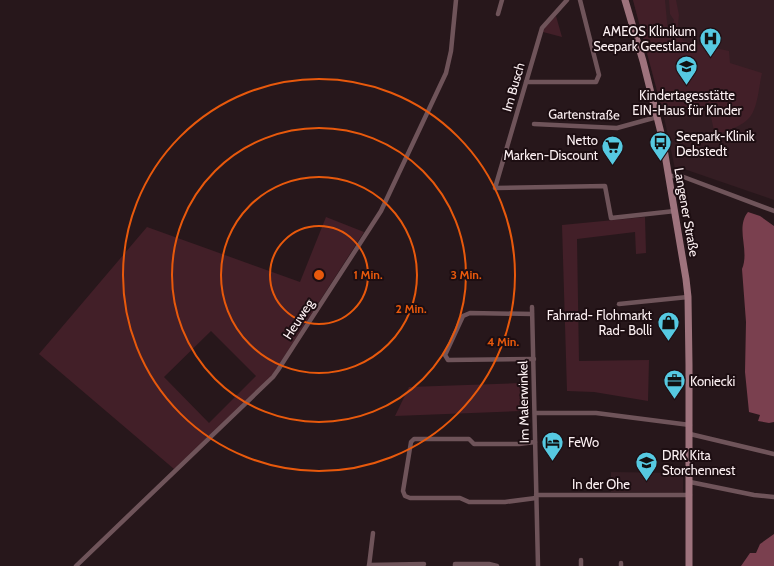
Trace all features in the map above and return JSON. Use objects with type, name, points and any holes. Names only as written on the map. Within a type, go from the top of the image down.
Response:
[{"type":"main road","name":"Langener Straße","points":[[624,0],[643,60],[657,117],[669,176],[688,297],[690,425],[689,566]]},
{"type":"street","name":"Heuweg","points":[[76,566],[213,436],[273,377],[278,370],[381,211],[446,73],[451,50],[456,0]]},
{"type":"street","points":[[498,14],[502,0]]},
{"type":"street","name":"Im Busch","points":[[567,0],[542,28],[495,188],[605,186],[611,218],[675,211]]},
{"type":"street","points":[[526,82],[596,82],[599,78],[580,0]]},
{"type":"street","name":"Gartenstraße","points":[[534,124],[617,128],[657,117]]},
{"type":"street","points":[[669,176],[681,176],[774,211]]},
{"type":"street","points":[[619,304],[688,297]]},
{"type":"street","name":"Im Malerwinkel","points":[[532,307],[538,566]]},
{"type":"street","points":[[532,314],[470,313],[463,316],[445,355],[448,360],[534,359]]},
{"type":"street","points":[[535,413],[596,413],[690,425]]},
{"type":"street","points":[[690,434],[774,454]]},
{"type":"street","name":"In der Ohe","points":[[535,442],[519,444],[474,444],[469,439],[414,439],[411,442],[403,491],[405,496],[410,498],[460,498],[469,502],[505,502],[536,497],[690,495]]},
{"type":"street","points":[[690,482],[754,496],[774,497]]},
{"type":"street","points":[[373,534],[369,565],[424,564]]},
{"type":"street","points":[[455,566],[455,564],[489,564],[497,566]]},
{"type":"shaded area","name":"AMEOS Klinikum Seepark Geestland","points":[[633,0],[774,0],[774,200],[684,169],[679,171],[675,169],[664,117]]},
{"type":"shaded area","points":[[633,0],[665,0],[668,32],[675,39],[671,32],[674,20],[670,14],[669,0],[676,0],[679,15],[677,33],[681,36],[683,41],[729,51],[730,63],[762,73],[754,109],[746,121],[738,126],[715,135],[709,108],[664,117]]},
{"type":"shaded area","points":[[556,16],[562,37],[543,32],[545,27]]},
{"type":"shaded area","points":[[748,212],[760,216],[774,226],[774,422],[769,423],[758,421],[760,415],[749,412],[745,372],[746,322],[742,269],[744,254],[742,232],[744,218]]},
{"type":"shaded area","points":[[326,217],[364,232],[271,377],[174,469],[39,354],[147,227],[300,282]],"holes":[[[211,331],[256,376],[209,423],[164,377]]]},
{"type":"shaded area","points":[[645,217],[646,253],[636,254],[635,232],[577,239],[579,361],[649,360],[648,401],[594,392],[567,391],[562,225]]},
{"type":"shaded area","points":[[521,383],[520,411],[395,416],[409,387]]},
{"type":"shaded area","name":"DRK Kita Storchennest","points":[[611,472],[683,473],[683,493],[611,492]]},
{"type":"shaded area","points":[[774,534],[774,566],[741,566],[750,553],[756,553],[760,544]]},
{"type":"place","name":"AMEOS Klinikum Seepark Geestland","points":[[711,58]]},
{"type":"place","name":"Kindertagesstätte EIN-Haus für Kinder","points":[[687,86]]},
{"type":"place","name":"Seepark-Klinik Debstedt","points":[[661,162]]},
{"type":"place","name":"Netto Marken-Discount","points":[[613,166]]},
{"type":"place","name":"Fahrrad- Flohmarkt Rad- Bolli","points":[[668,342]]},
{"type":"place","name":"Koniecki","points":[[674,400]]},
{"type":"place","name":"FeWo","points":[[553,462]]},
{"type":"place","name":"DRK Kita Storchennest","points":[[647,482]]}]
